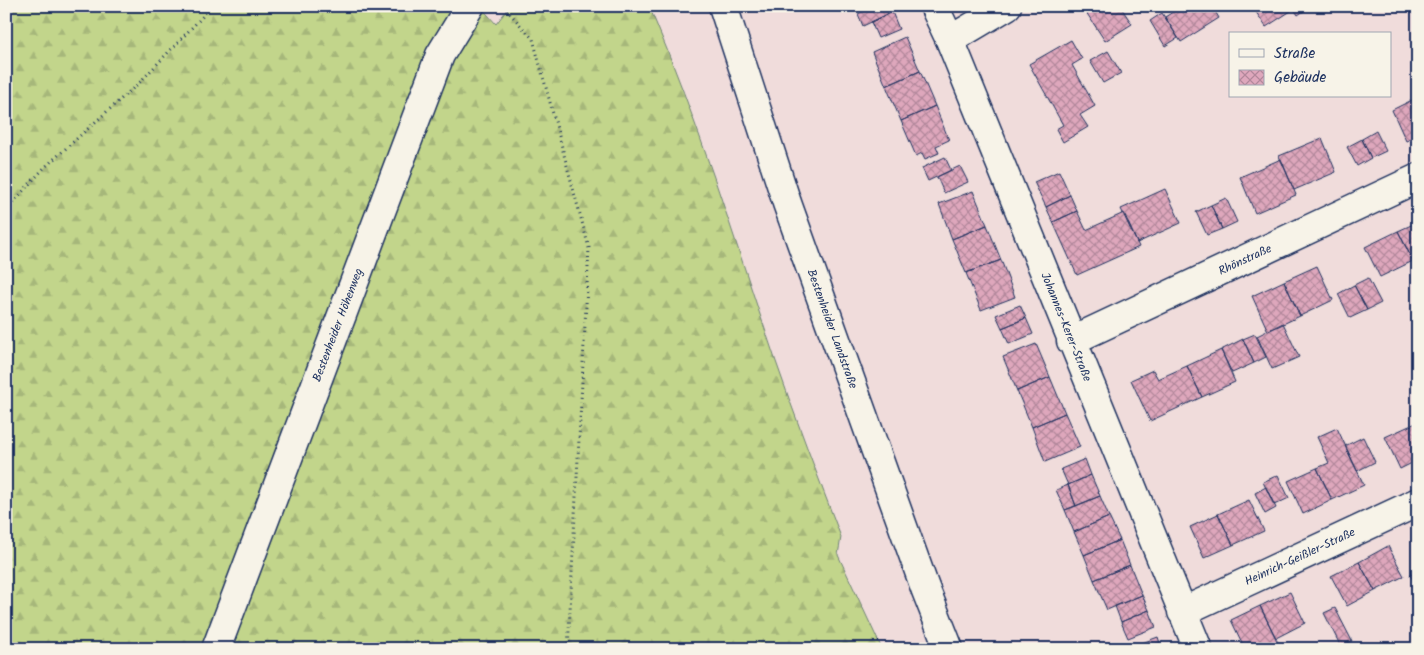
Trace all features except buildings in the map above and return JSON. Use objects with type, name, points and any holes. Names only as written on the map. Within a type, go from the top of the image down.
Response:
[{"type":"street","name":"Bestenheider Höhenweg","points":[[216,649],[440,55],[470,6]]},
{"type":"street","name":"Bestenheider Landstraße","points":[[723,6],[786,203],[925,588],[949,649]]},
{"type":"street","name":"Johannes-Kerer-Straße","points":[[934,6],[950,40],[1198,649]]},
{"type":"street","points":[[950,40],[1007,6]]},
{"type":"street","name":"Rhönstraße","points":[[1071,341],[1418,178]]},
{"type":"street","name":"Heinrich-Geißler-Straße","points":[[1182,612],[1418,502]]},
{"type":"path","points":[[6,210],[44,168],[140,82],[203,16],[210,6]]},
{"type":"path","points":[[503,6],[533,39],[590,248],[568,649]]},
{"type":"green space","points":[[6,6],[480,6],[496,24],[510,6],[649,6],[700,136],[782,379],[841,537],[838,555],[882,649],[6,649]]}]
